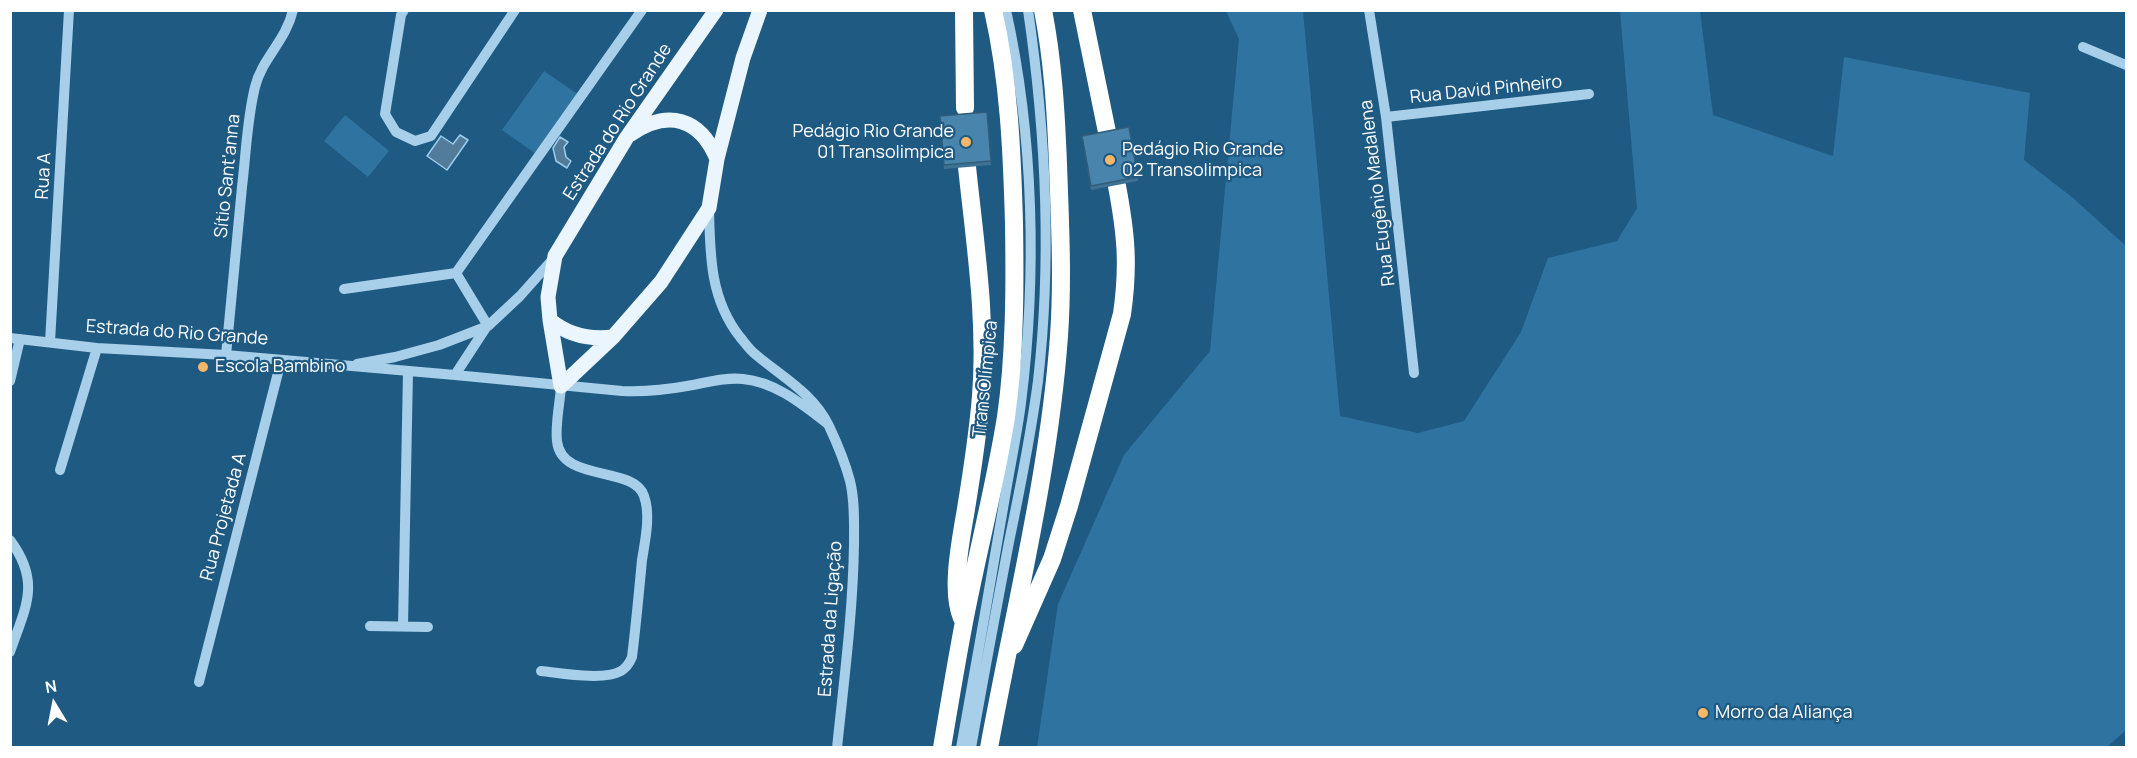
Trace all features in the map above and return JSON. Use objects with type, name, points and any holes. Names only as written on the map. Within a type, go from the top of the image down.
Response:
[{"type":"highway","points":[[964,10],[964,108]]},
{"type":"highway","name":"TransOlímpica","points":[[942,747],[964,622],[1006,416],[1013,323],[1015,271],[1012,158],[999,38],[993,10]]},
{"type":"highway","points":[[989,747],[1043,469],[1059,337],[1062,262],[1057,144],[1048,38],[1043,10]]},
{"type":"highway","points":[[1082,10],[1107,132]]},
{"type":"highway","points":[[964,622],[959,612],[957,591],[960,545],[974,458],[981,394],[980,303],[968,167]]},
{"type":"highway","points":[[1004,668],[1028,619],[1052,559],[1122,314],[1126,285],[1126,252],[1117,186]]},
{"type":"main road","name":"Estrada do Rio Grande","points":[[561,386],[548,297],[555,256],[627,137],[716,10]]},
{"type":"main road","points":[[561,386],[613,337],[661,282],[708,208],[717,159],[743,58],[760,10]]},
{"type":"main road","points":[[627,137],[655,122],[668,119],[679,121],[701,131],[713,148],[717,159]]},
{"type":"main road","points":[[550,320],[559,328],[580,336],[613,337]]},
{"type":"street","name":"Rua A","points":[[50,342],[69,10]]},
{"type":"street","name":"Sítio Sant'anna","points":[[226,355],[248,132],[255,87],[262,67],[290,24],[293,10]]},
{"type":"street","points":[[404,10],[385,114],[396,132],[416,141],[431,136],[515,10]]},
{"type":"street","points":[[344,289],[456,273],[642,10]]},
{"type":"street","name":"TransOlímpica","points":[[961,747],[1021,403],[1028,318],[1031,240],[1025,141],[1013,42],[1006,10]]},
{"type":"street","points":[[971,747],[1023,473],[1038,383],[1043,319],[1046,212],[1041,117],[1028,10]]},
{"type":"street","name":"Rua Eugênio Madalena","points":[[1369,10],[1386,117],[1414,373]]},
{"type":"street","points":[[2083,47],[2127,66]]},
{"type":"street","name":"Rua David Pinheiro","points":[[1386,117],[1589,94]]},
{"type":"street","name":"Estrada da Ligação","points":[[708,208],[710,265],[716,294],[723,310],[733,328],[753,353],[799,388],[815,404],[828,424],[850,483],[854,514],[853,583],[837,747]]},
{"type":"street","name":"Estrada do Rio Grande","points":[[342,367],[395,357],[439,345],[488,326],[520,296],[555,256]]},
{"type":"street","points":[[455,375],[488,326],[456,273]]},
{"type":"street","name":"Estrada do Rio Grande","points":[[15,339],[97,348],[226,355],[561,386]]},
{"type":"street","points":[[10,381],[15,339]]},
{"type":"street","points":[[60,470],[97,348]]},
{"type":"street","name":"Rua Projetada A","points":[[198,682],[281,361]]},
{"type":"street","points":[[403,626],[408,372]]},
{"type":"street","points":[[541,671],[609,675],[621,671],[629,664],[632,657],[646,525],[644,495],[639,488],[629,482],[570,463],[560,452],[556,440],[561,386],[642,392],[726,379],[743,379],[784,392],[828,424]]},
{"type":"street","points":[[10,540],[18,550],[30,584],[29,596],[10,652]]},
{"type":"street","points":[[370,626],[428,627]]},
{"type":"shaded area","points":[[1226,11],[1303,11],[1340,416],[1418,433],[1464,421],[1521,332],[1548,258],[1617,241],[1637,208],[1620,11],[1700,11],[1713,115],[1833,156],[1844,57],[2030,93],[2024,160],[2073,198],[2126,246],[2126,730],[2106,748],[1037,747],[1058,604],[1124,455],[1210,351],[1239,39]]},
{"type":"shaded area","points":[[544,71],[579,95],[536,154],[502,130]]},
{"type":"shaded area","points":[[345,115],[389,151],[368,177],[324,141]]},
{"type":"shaded area","points":[[460,135],[468,140],[447,170],[427,156],[441,136],[453,144]]},
{"type":"shaded area","points":[[560,137],[568,142],[564,147],[566,157],[571,161],[567,168],[556,161],[553,148]]},
{"type":"building","name":"Pedágio Rio Grande 01 Transolimpica","points":[[987,112],[991,161],[944,165],[940,116]]},
{"type":"building","name":"Pedágio Rio Grande 02 Transolimpica","points":[[1129,127],[1138,177],[1091,186],[1082,136]]},
{"type":"place","name":"Pedágio Rio Grande 01 Transolimpica","points":[[966,142]]},
{"type":"place","name":"Pedágio Rio Grande 02 Transolimpica","points":[[1110,160]]},
{"type":"place","name":"Escola Bambino","points":[[203,367]]},
{"type":"place","name":"Morro da Aliança","points":[[1703,713]]}]
